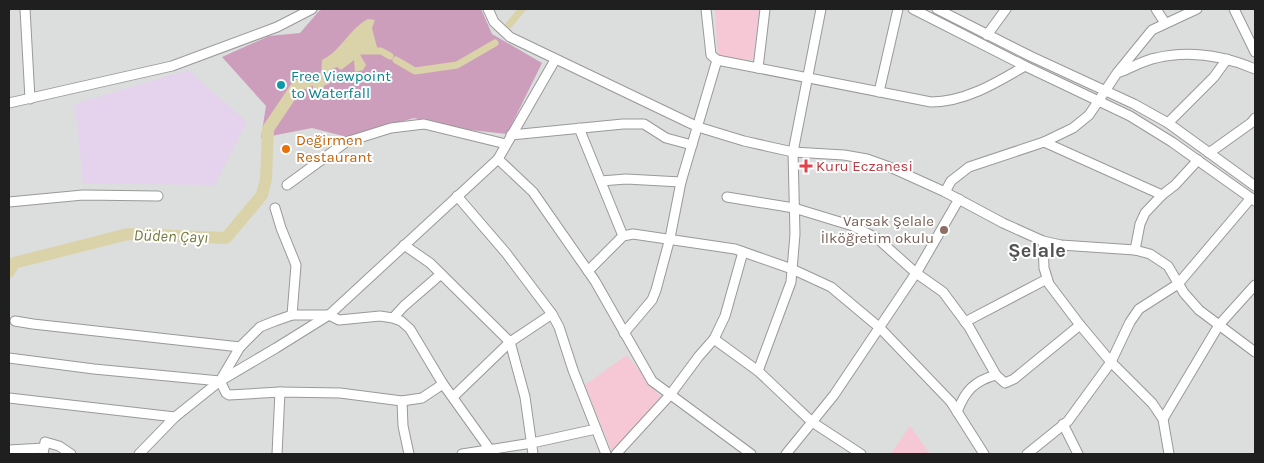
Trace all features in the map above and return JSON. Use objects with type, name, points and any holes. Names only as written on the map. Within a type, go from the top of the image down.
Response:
[{"type":"street","points":[[25,9],[30,99]]},
{"type":"street","points":[[9,103],[172,66],[277,27],[312,9]]},
{"type":"street","points":[[488,9],[494,22],[510,37],[698,127],[744,141],[793,152],[844,155],[868,160],[892,168],[945,192],[1043,241],[1061,245],[1135,250],[1150,254],[1168,266],[1178,284],[1199,310],[1255,352]]},
{"type":"street","points":[[706,9],[711,55],[717,60],[931,102],[947,102],[992,86],[1025,66]]},
{"type":"street","points":[[758,68],[765,9]]},
{"type":"street","points":[[758,371],[791,282],[795,234],[793,152],[821,9]]},
{"type":"street","points":[[879,92],[898,9]]},
{"type":"street","points":[[913,9],[1145,125],[1253,200],[1178,284],[1140,309],[1130,322],[1111,362],[1063,424],[1027,454]]},
{"type":"street","points":[[937,9],[987,35],[1134,104],[1168,123],[1255,186]]},
{"type":"street","points":[[987,35],[1006,9]]},
{"type":"street","points":[[1156,9],[1165,23]]},
{"type":"street","points":[[945,192],[951,181],[969,167],[1044,142],[1073,128],[1090,115],[1117,73],[1152,30],[1196,9]]},
{"type":"street","points":[[1234,9],[1255,52]]},
{"type":"street","points":[[1117,73],[1156,58],[1192,54],[1227,59],[1255,69]]},
{"type":"street","points":[[1168,123],[1214,77],[1227,59]]},
{"type":"street","points":[[139,454],[175,417],[220,381],[329,315],[498,159],[555,60]]},
{"type":"street","points":[[624,333],[652,300],[656,290],[670,238],[680,182],[717,60]]},
{"type":"street","points":[[1209,153],[1251,124],[1255,118]]},
{"type":"street","points":[[287,185],[346,142],[390,128],[424,124],[506,144]]},
{"type":"street","points":[[511,135],[644,124],[666,138],[692,145]]},
{"type":"street","points":[[579,128],[623,236]]},
{"type":"street","points":[[1044,142],[1162,195]]},
{"type":"street","points":[[498,159],[533,192],[588,271],[652,381],[751,454]]},
{"type":"street","points":[[1135,250],[1140,224],[1145,213],[1198,160]]},
{"type":"street","points":[[601,181],[626,179],[680,182]]},
{"type":"street","points":[[9,202],[83,195],[158,196]]},
{"type":"street","points":[[457,196],[506,253],[552,314],[559,327],[573,370],[606,454]]},
{"type":"street","points":[[727,197],[794,208],[853,226],[878,239],[916,273],[943,292],[964,322],[996,376],[1005,383],[1014,379],[1080,325]]},
{"type":"street","points":[[786,454],[834,395],[880,328],[916,273],[959,199]]},
{"type":"street","points":[[276,208],[281,228],[296,265],[292,315]]},
{"type":"street","points":[[588,271],[623,236],[633,234],[735,249],[792,269],[831,287],[880,328],[952,402],[984,454]]},
{"type":"street","points":[[1043,241],[1046,279],[1080,325],[1111,362],[1152,403],[1163,419],[1168,454]]},
{"type":"street","points":[[404,245],[430,263],[510,342],[525,397],[533,454]]},
{"type":"street","points":[[616,454],[670,395],[698,356],[714,339],[725,316],[743,252]]},
{"type":"street","points":[[393,318],[440,274]]},
{"type":"street","points":[[964,322],[1046,279]]},
{"type":"street","points":[[1163,419],[1219,325],[1255,285]]},
{"type":"street","points":[[453,397],[510,342],[552,314]]},
{"type":"street","points":[[220,381],[240,347],[260,328],[292,315],[329,315],[339,320],[380,316],[393,318],[410,329],[444,384],[492,451]]},
{"type":"street","points":[[16,320],[33,324],[240,347]]},
{"type":"street","points":[[714,339],[758,371],[812,422],[861,454]]},
{"type":"street","points":[[9,358],[94,369],[220,381]]},
{"type":"street","points":[[958,412],[963,398],[969,390],[978,382],[996,376]]},
{"type":"street","points":[[220,381],[229,395],[280,392],[340,393],[402,401],[422,398],[444,384]]},
{"type":"street","points":[[277,454],[280,392]]},
{"type":"street","points":[[9,398],[175,417]]},
{"type":"street","points":[[402,401],[403,426],[409,454]]},
{"type":"street","points":[[1063,424],[1078,454]]},
{"type":"street","points":[[462,454],[492,451],[596,429]]},
{"type":"street","points":[[9,450],[44,451],[46,442],[59,446],[70,454]]},
{"type":"shaded area","points":[[9,9],[1255,9],[1255,454],[9,454]]},
{"type":"shaded area","points":[[323,9],[481,9],[492,34],[542,63],[507,134],[461,129],[414,118],[347,137],[312,128],[261,138],[266,106],[222,57],[269,36],[300,33],[319,11]]},
{"type":"shaded area","points":[[715,9],[759,10],[753,60],[718,58]]},
{"type":"shaded area","points":[[368,19],[375,20],[372,28],[378,51],[366,48],[358,51],[366,65],[363,70],[355,72],[354,60],[341,70],[337,67],[332,69],[345,80],[330,82],[324,86],[320,93],[313,90],[313,79],[321,75],[322,60],[335,51],[355,28]]},
{"type":"shaded area","points":[[188,70],[247,122],[215,185],[83,183],[75,104]]},
{"type":"shaded area","points":[[627,355],[662,399],[615,449],[611,449],[585,385]]},
{"type":"shaded area","points":[[910,426],[930,454],[891,454]]},
{"type":"waterway","points":[[509,25],[522,9]]},
{"type":"waterway","points":[[396,60],[415,71],[457,65],[495,43]]},
{"type":"waterway","points":[[350,51],[381,51],[390,56]]},
{"type":"waterway","name":"Düden Çayı","points":[[9,272],[14,263],[128,234],[226,238],[262,195],[266,179],[268,129],[297,86],[313,79],[325,79],[326,75]]},
{"type":"place","name":"Free Viewpoint to Waterfall","points":[[281,85]]},
{"type":"place","name":"Değirmen Restaurant","points":[[286,149]]},
{"type":"place","name":"Kuru Eczanesi","points":[[806,166]]},
{"type":"place","name":"Varsak Şelale İlköğretim okulu","points":[[944,230]]},
{"type":"district","name":"Şelale","points":[[1037,250]]}]
